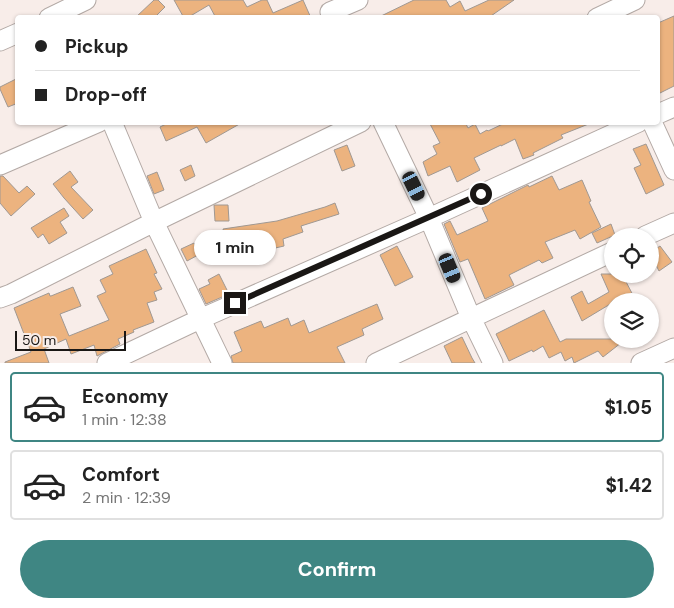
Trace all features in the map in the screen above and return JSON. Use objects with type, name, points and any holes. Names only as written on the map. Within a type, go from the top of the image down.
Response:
[{"type":"street","points":[[55,15],[86,0]]},
{"type":"street","points":[[329,10],[358,0]]},
{"type":"street","points":[[601,12],[635,0]]},
{"type":"street","points":[[0,41],[15,34]]},
{"type":"street","points":[[660,113],[674,106]]},
{"type":"street","points":[[0,165],[92,125]]},
{"type":"street","points":[[113,125],[154,222],[222,363]]},
{"type":"street","points":[[0,298],[354,125]]},
{"type":"street","points":[[384,125],[429,218],[471,318],[493,363]]},
{"type":"street","points":[[107,363],[200,319],[429,218],[632,125]]},
{"type":"street","points":[[653,125],[674,170]]},
{"type":"street","points":[[659,229],[674,222]]},
{"type":"street","points":[[376,363],[604,256]]},
{"type":"street","points":[[641,363],[674,348]]},
{"type":"building","points":[[154,0],[158,0],[165,7],[157,15],[138,15]]},
{"type":"building","points":[[174,0],[243,0],[247,7],[262,0],[267,0],[273,13],[303,0],[310,15],[214,15],[209,5],[192,15],[182,15]]},
{"type":"building","points":[[414,0],[446,0],[450,7],[460,1],[465,11],[489,0],[514,0],[492,15],[383,15]]},
{"type":"building","points":[[674,16],[674,86],[660,93],[660,22]]},
{"type":"building","points":[[15,80],[15,104],[8,107],[0,87]]},
{"type":"building","points":[[164,125],[238,125],[206,143],[197,127],[166,141],[160,127]]},
{"type":"building","points":[[431,125],[466,125],[468,128],[476,125],[480,134],[501,125],[586,125],[561,135],[563,138],[533,153],[534,155],[523,159],[515,139],[501,145],[474,158],[480,170],[457,182],[450,166],[428,176],[423,162],[437,154],[433,146],[440,143]]},
{"type":"building","points":[[646,144],[664,185],[646,194],[634,168],[641,165],[633,149]]},
{"type":"building","points":[[347,145],[355,166],[342,171],[334,150]]},
{"type":"building","points":[[191,165],[195,176],[185,181],[180,170]]},
{"type":"building","points":[[70,171],[78,182],[71,187],[93,210],[83,219],[53,184]]},
{"type":"building","points":[[157,172],[164,190],[154,194],[147,176]]},
{"type":"building","points":[[0,176],[3,176],[19,193],[27,186],[35,194],[11,216],[0,203]]},
{"type":"building","points":[[552,176],[559,190],[582,180],[591,201],[589,202],[601,227],[580,239],[575,230],[545,242],[553,258],[542,263],[539,260],[509,275],[514,285],[485,299],[468,259],[460,262],[444,224],[450,221],[457,235],[488,221],[482,208],[528,185],[529,187]]},
{"type":"building","points":[[335,203],[339,214],[301,226],[303,232],[283,239],[284,246],[258,252],[259,262],[241,264],[231,239],[226,240],[223,229],[277,221]]},
{"type":"building","points":[[214,205],[228,205],[229,221],[215,221]]},
{"type":"building","points":[[64,208],[69,216],[60,222],[67,233],[49,244],[43,234],[38,238],[31,228]]},
{"type":"building","points":[[611,224],[612,228],[604,228],[604,240],[597,243],[592,233]]},
{"type":"building","points":[[194,243],[200,254],[187,261],[181,249]]},
{"type":"building","points":[[397,246],[413,277],[395,286],[380,255]]},
{"type":"building","points":[[659,247],[672,262],[659,271]]},
{"type":"building","points":[[146,249],[157,273],[154,274],[162,289],[154,292],[157,300],[147,303],[154,322],[133,330],[134,332],[118,339],[120,344],[97,356],[94,345],[71,354],[66,339],[44,349],[49,363],[5,363],[31,352],[14,308],[49,293],[51,296],[73,287],[81,306],[60,314],[69,336],[109,320],[97,296],[106,292],[100,280],[113,274],[109,266]]},
{"type":"building","points":[[219,274],[229,294],[206,304],[199,289],[210,284],[208,280]]},
{"type":"building","points":[[605,283],[627,283],[632,293],[607,293],[609,292]]},
{"type":"building","points":[[582,291],[588,304],[604,295],[604,308],[582,321],[571,297]]},
{"type":"building","points":[[377,304],[383,319],[362,329],[364,335],[337,347],[345,363],[233,363],[231,356],[242,351],[234,332],[261,321],[264,328],[288,318],[291,326],[304,320],[309,333]]},
{"type":"building","points":[[544,310],[560,342],[566,339],[604,339],[604,348],[614,348],[603,357],[598,351],[574,363],[572,357],[565,361],[561,352],[549,358],[543,346],[509,361],[496,334]]},
{"type":"building","points":[[462,337],[475,363],[452,363],[444,346]]},
{"type":"route","points":[[235,303],[481,194]]}]
